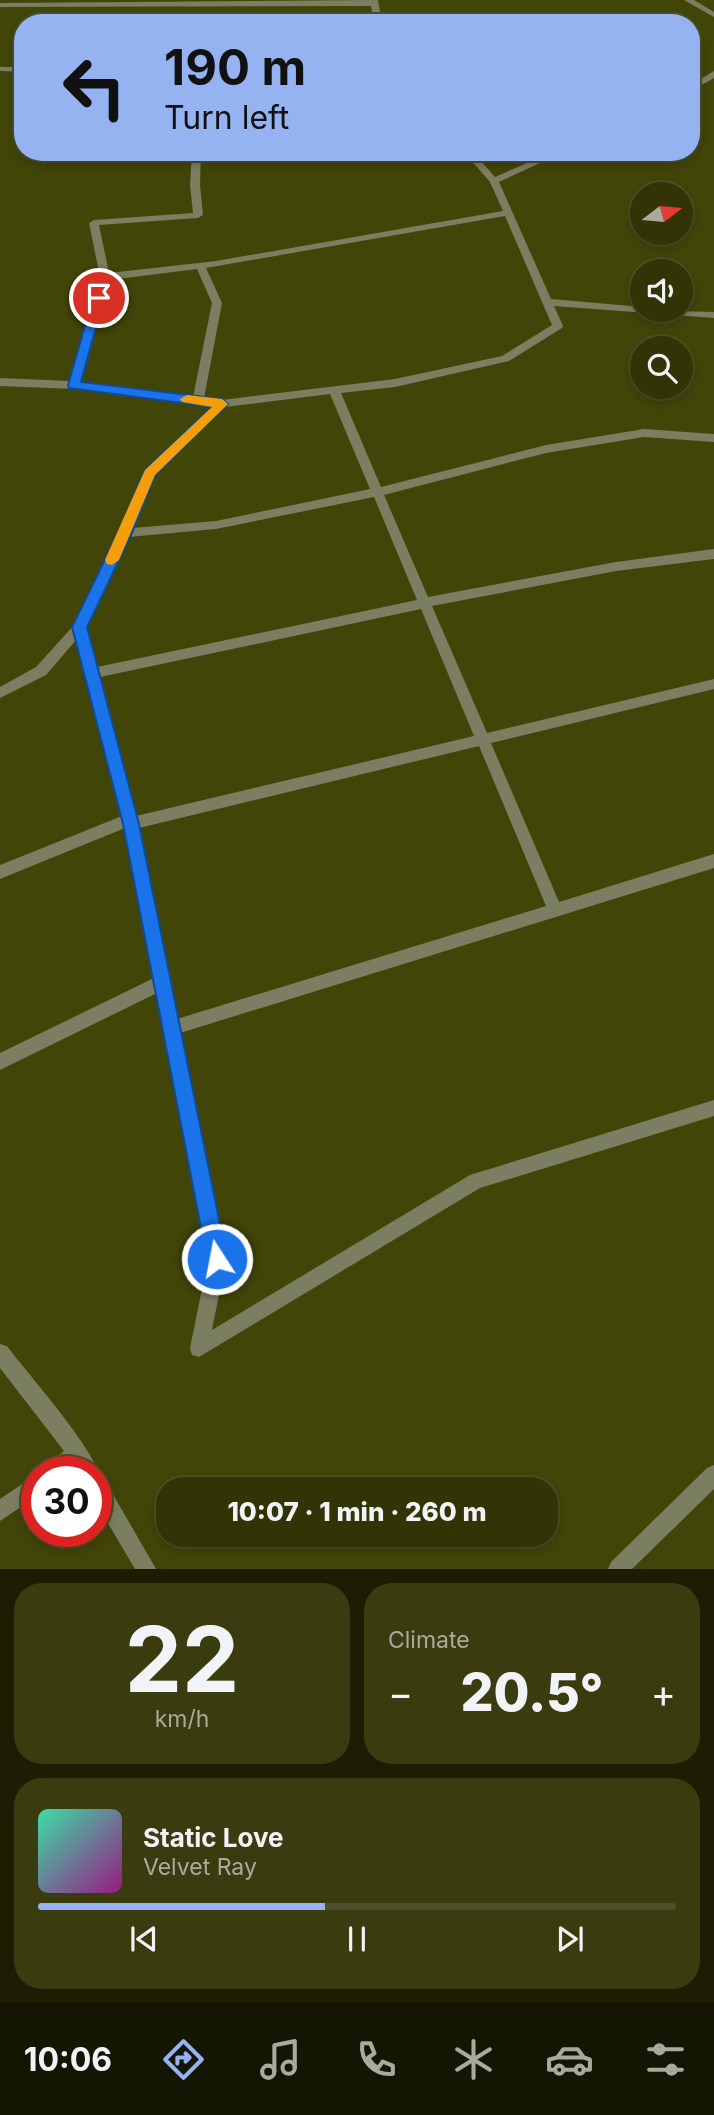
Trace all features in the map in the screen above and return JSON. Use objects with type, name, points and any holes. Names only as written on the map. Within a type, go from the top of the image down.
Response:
[{"type":"street","points":[[688,0],[714,15]]},
{"type":"street","points":[[0,5],[374,2]]},
{"type":"street","points":[[74,385],[105,277],[94,223],[198,215],[195,185],[196,161]]},
{"type":"street","points":[[0,382],[74,385],[222,404],[395,383],[505,359],[558,326],[494,181],[476,161]]},
{"type":"street","points":[[494,181],[540,161]]},
{"type":"street","points":[[105,277],[200,265],[508,213]]},
{"type":"street","points":[[198,401],[217,303],[200,265]]},
{"type":"street","points":[[546,302],[630,309]]},
{"type":"street","points":[[693,314],[714,315]]},
{"type":"street","points":[[334,390],[555,910]]},
{"type":"street","points":[[0,693],[41,671],[80,627],[125,533],[149,473],[222,404]]},
{"type":"street","points":[[125,533],[216,526],[378,492],[546,449],[645,433],[714,438]]},
{"type":"street","points":[[92,673],[239,645],[425,602],[660,558],[714,554]]},
{"type":"street","points":[[80,627],[131,821],[217,1259],[199,1348],[476,1181],[714,1108]]},
{"type":"street","points":[[0,872],[131,821],[714,684]]},
{"type":"street","points":[[172,1028],[714,861]]},
{"type":"street","points":[[0,1062],[162,982]]},
{"type":"street","points":[[0,1353],[80,1456]]},
{"type":"street","points":[[74,1456],[78,1453]]},
{"type":"street","points":[[618,1569],[714,1475]]},
{"type":"street","points":[[0,1511],[21,1496]]},
{"type":"street","points":[[112,1511],[146,1569]]},
{"type":"slow traffic","points":[[112,560],[149,473],[222,404],[187,399]]},
{"type":"route","points":[[99,298],[74,385],[222,404],[149,473],[125,533],[80,627],[131,824],[217,1259]]}]
